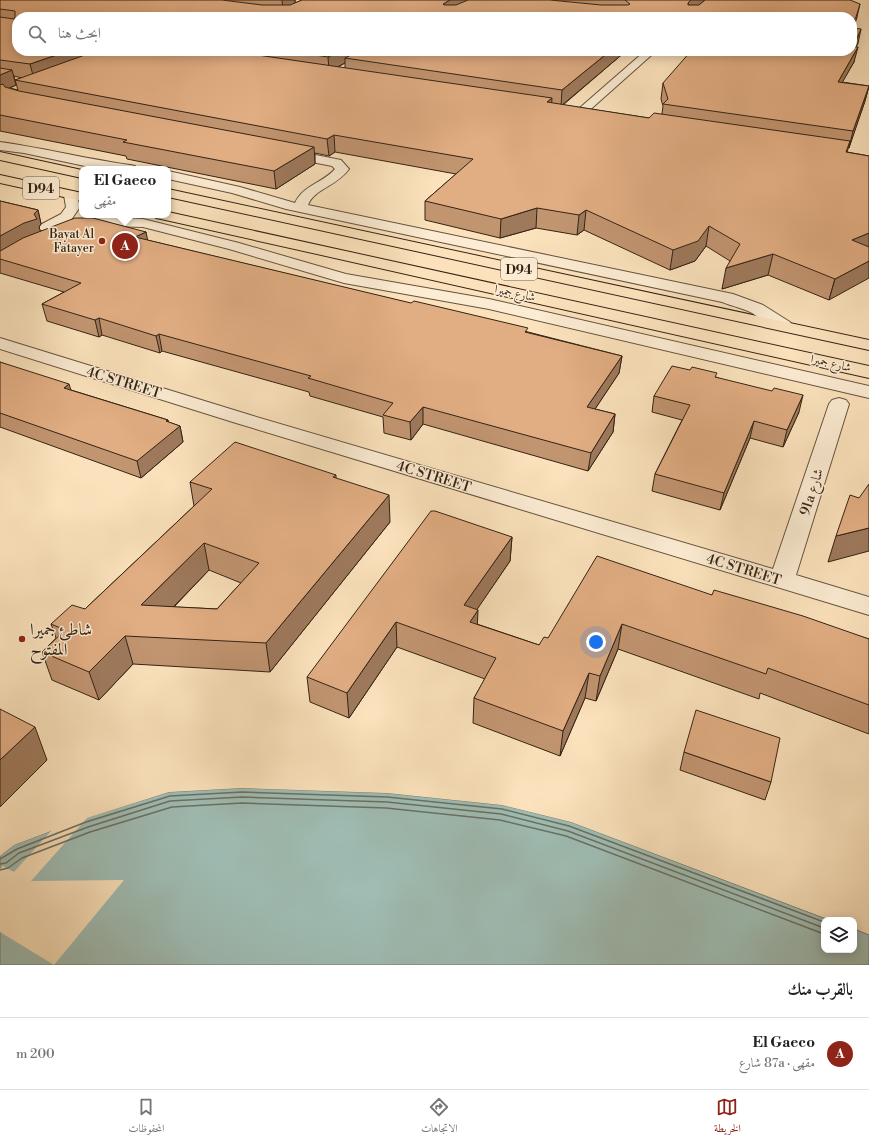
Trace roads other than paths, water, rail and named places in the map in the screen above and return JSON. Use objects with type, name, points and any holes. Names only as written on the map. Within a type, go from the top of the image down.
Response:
[{"type":"main road","name":"D94","points":[[0,156],[79,173]]},
{"type":"main road","name":"D94","points":[[0,179],[76,196]]},
{"type":"main road","name":"شارع جميرا","points":[[171,194],[866,343]]},
{"type":"main road","name":"شارع جميرا","points":[[170,218],[233,238],[644,321],[869,372]]},
{"type":"street","points":[[595,116],[576,113],[645,56]]},
{"type":"street","points":[[0,146],[24,149],[107,166]]},
{"type":"street","points":[[270,150],[336,163],[342,168],[338,174],[304,197],[300,208]]},
{"type":"street","points":[[171,176],[235,190],[300,208],[727,298],[757,309],[784,326]]},
{"type":"street","points":[[0,252],[66,217],[73,207],[76,196]]},
{"type":"street","points":[[0,261],[68,224],[88,218]]},
{"type":"street","points":[[22,249],[77,226],[90,223],[118,221],[143,223],[233,238],[344,278],[490,304],[869,392]]},
{"type":"street","name":"4C STREET","points":[[0,344],[251,421],[869,606]]},
{"type":"street","points":[[810,378],[839,404],[869,398]]},
{"type":"street","name":"91a شارع","points":[[782,580],[839,404]]},
{"type":"water","points":[[242,788],[387,793],[502,805],[571,822],[821,917],[821,953],[857,953],[857,930],[869,935],[869,965],[0,965],[0,856],[14,845],[85,818],[169,792]]},
{"type":"place","name":"Bayat Al Fatayer","points":[[102,241]]},
{"type":"place","name":"El Gaeco","points":[[125,246]]},
{"type":"place","name":"شاطئ جميرا المفتوح","points":[[22,639]]}]
